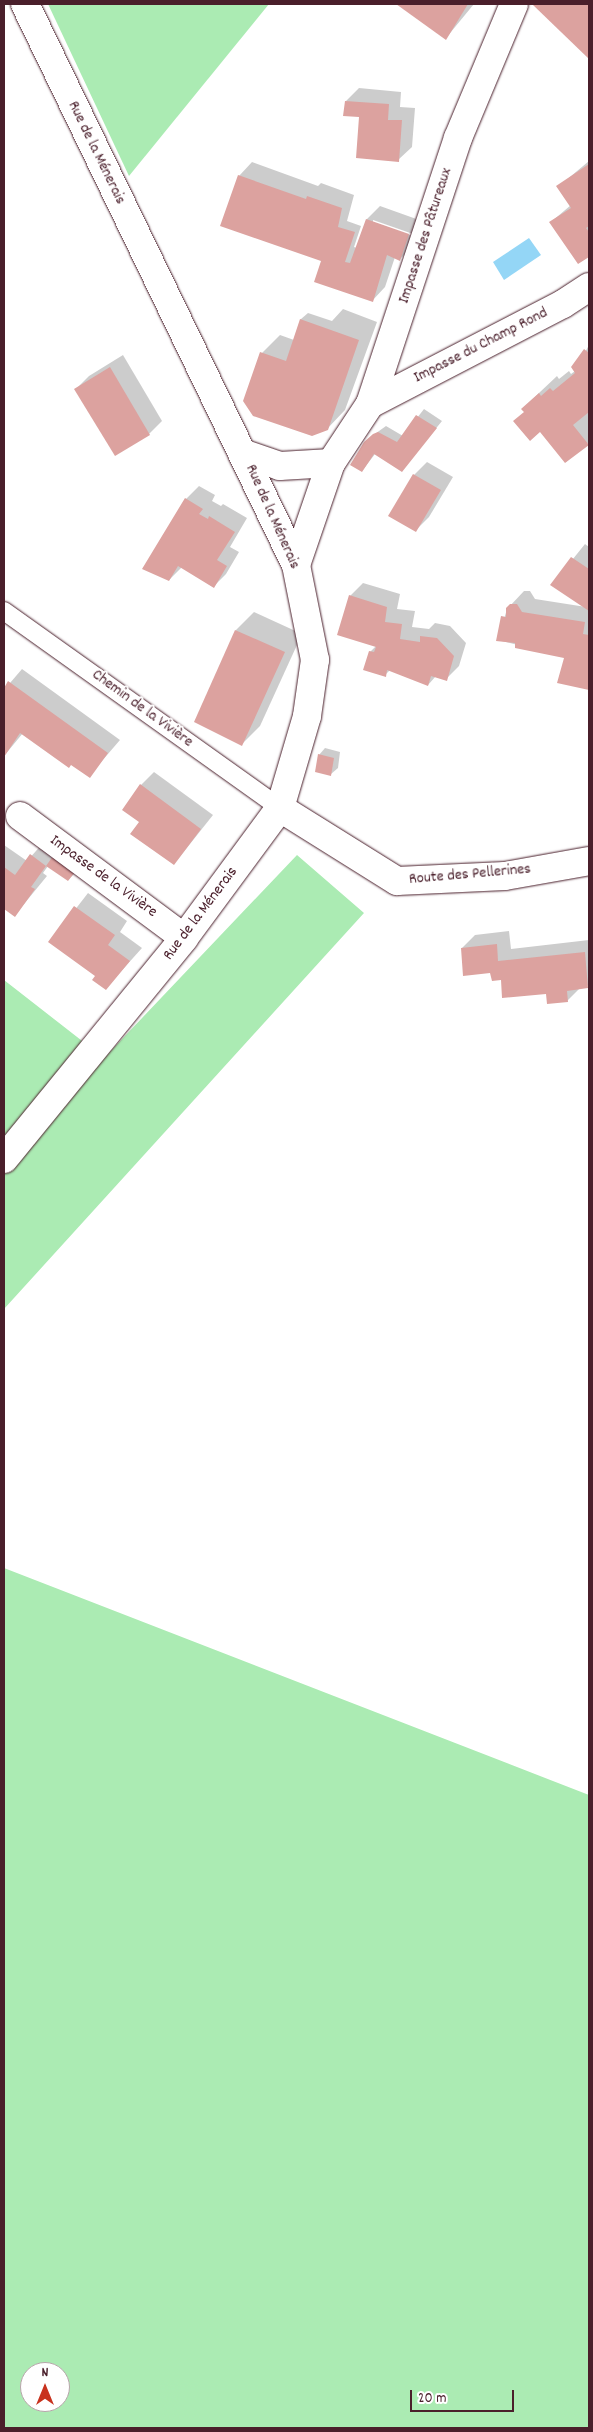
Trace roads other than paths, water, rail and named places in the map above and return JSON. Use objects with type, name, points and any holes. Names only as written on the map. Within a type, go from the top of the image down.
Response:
[{"type":"street","name":"Rue de la Ménerais","points":[[4,1159],[184,938],[280,808],[307,716],[315,660],[296,565],[25,4]]},
{"type":"street","name":"Impasse des Pâtureaux","points":[[296,565],[331,464],[370,404],[458,138],[514,4]]},
{"type":"street","name":"Impasse du Champ Rond","points":[[370,404],[589,287]]},
{"type":"street","points":[[242,453],[280,466],[331,464]]},
{"type":"street","name":"Route des Pellerines","points":[[280,808],[397,881],[505,876],[589,861]]},
{"type":"street","name":"Impasse de la Vivière","points":[[20,816],[184,938]]},
{"type":"lane","name":"Chemin de la Vivière","points":[[4,611],[280,808]]},
{"type":"water","points":[[529,238],[541,255],[504,280],[493,262]]}]
